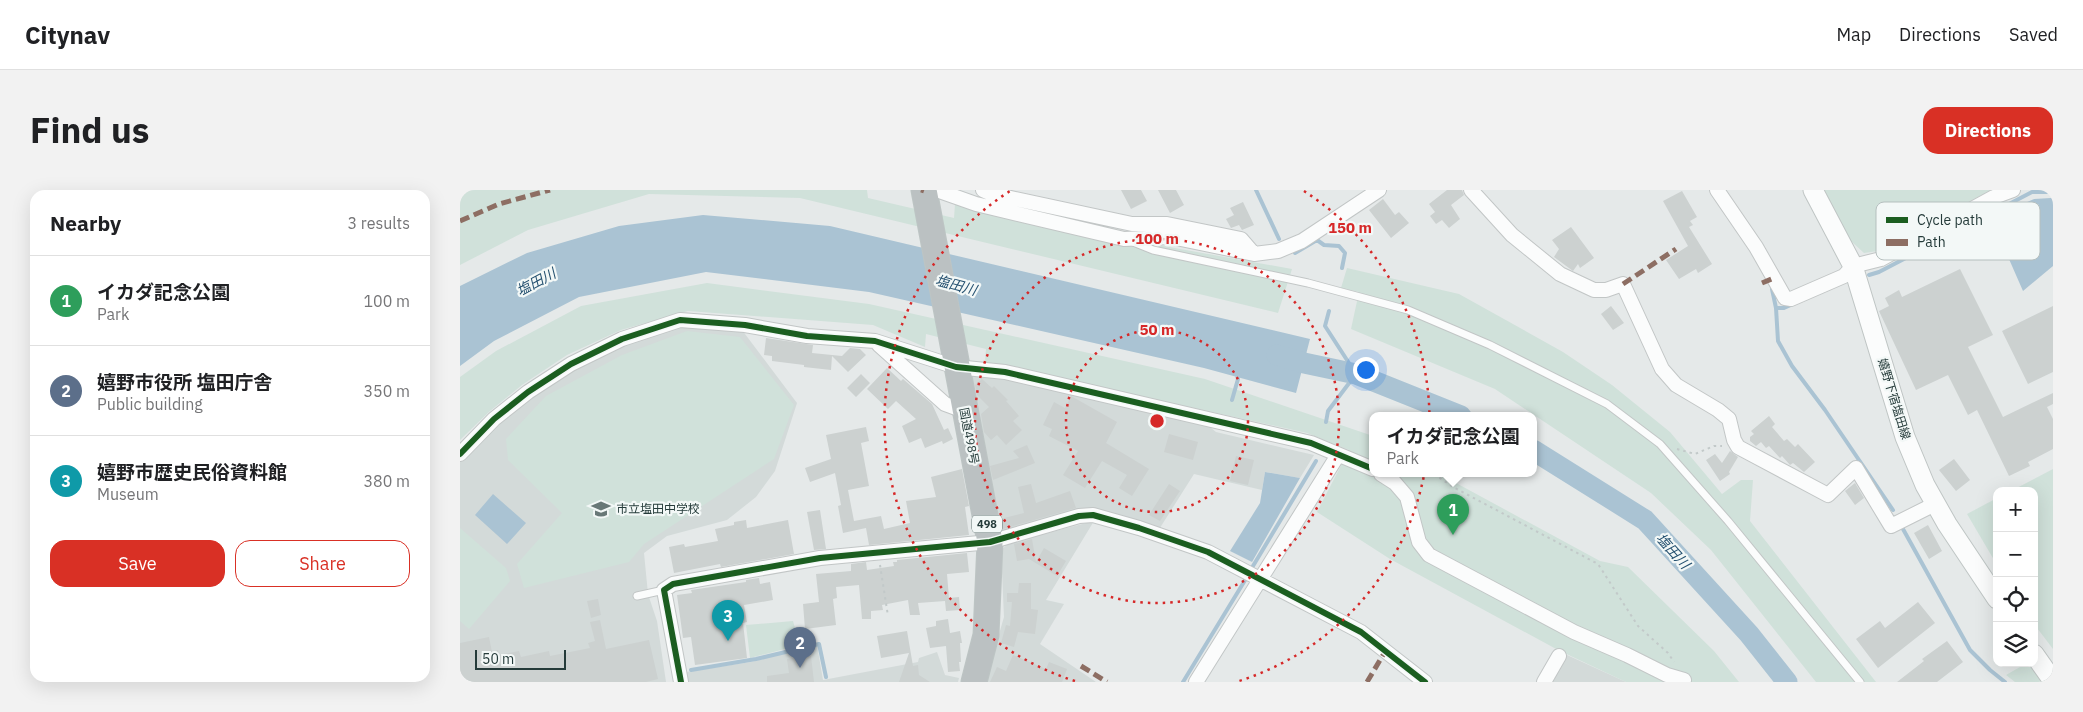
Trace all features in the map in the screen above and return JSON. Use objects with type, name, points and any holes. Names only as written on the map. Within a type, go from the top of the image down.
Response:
[{"type":"highway","name":"国道498号","points":[[924,190],[990,542],[986,635],[974,682]]},
{"type":"main road","name":"嬉野下宿塩田線","points":[[1813,190],[1853,266],[1905,437],[1925,485],[1947,524],[1993,592]]},
{"type":"main road","points":[[2038,660],[2053,681]]},
{"type":"street","points":[[924,190],[939,191],[976,204],[1124,239],[1171,237],[1254,254],[1278,251],[1302,241],[1378,190]]},
{"type":"street","points":[[983,190],[992,194],[1132,224],[1167,224],[1241,238],[1254,254]]},
{"type":"street","points":[[1471,190],[1512,235],[1560,274],[1594,290],[1606,290],[1623,284],[1662,369],[1676,385],[1718,410],[1729,419],[1734,440],[1738,447],[1828,495],[1856,468],[1891,526],[1935,504]]},
{"type":"street","points":[[1717,190],[1756,247],[1785,298],[1791,299],[1844,276],[1853,266],[1876,260]]},
{"type":"street","points":[[1983,202],[1994,196],[2013,190]]},
{"type":"street","points":[[460,454],[494,420],[528,392],[570,364],[622,338],[680,320],[745,325],[807,336],[875,342],[956,367],[1005,372],[1311,443],[1369,467]]},
{"type":"street","points":[[875,342],[945,404],[964,411]]},
{"type":"street","points":[[1196,682],[1253,575],[1338,455]]},
{"type":"street","points":[[1386,477],[1395,483],[1407,497],[1419,542],[1429,555],[1574,632],[1667,675],[1685,681]]},
{"type":"street","points":[[681,682],[664,590],[673,584],[820,558],[990,542],[1079,516],[1093,515],[1208,552],[1361,632],[1425,682]]},
{"type":"street","points":[[1544,682],[1559,656]]},
{"type":"lane","points":[[1124,239],[1153,250],[1308,284],[1408,310],[1490,345],[1607,404],[1660,444],[1728,521],[1860,682]]},
{"type":"lane","points":[[637,596],[664,590]]},
{"type":"path","points":[[1660,444],[1695,454],[1714,446],[1720,447],[1734,440]]},
{"type":"path","points":[[1439,477],[1598,564],[1638,626],[1668,652],[1685,681]]},
{"type":"path","points":[[878,552],[888,616]]},
{"type":"shaded area","points":[[460,190],[867,190],[868,198],[954,218],[955,204],[1137,248],[1158,245],[1292,269],[1278,313],[800,198],[649,194],[528,230],[460,265]]},
{"type":"shaded area","points":[[1822,190],[1991,190],[1969,202],[1876,202],[1876,251],[1864,253],[1851,241]]},
{"type":"shaded area","points":[[1347,268],[1459,294],[1563,352],[1612,385],[1670,432],[1722,494],[1741,480],[1753,480],[1750,521],[1876,682],[1816,682],[1711,550],[1651,493],[1537,417],[1537,412],[1530,412],[1495,389],[1351,329],[1359,292],[1341,288]]},
{"type":"shaded area","points":[[707,283],[869,304],[1205,379],[1369,435],[1369,477],[1447,477],[1600,561],[1628,567],[1714,651],[1739,682],[1626,682],[1558,650],[1390,559],[1317,512],[1349,450],[1307,433],[985,362],[986,349],[926,334],[925,347],[873,325],[688,311],[621,330],[567,355],[522,385],[490,411],[460,440],[460,377],[496,351],[581,306]]},
{"type":"shaded area","name":"市立塩田中学校","points":[[684,326],[742,330],[797,403],[775,471],[756,497],[727,520],[667,536],[644,553],[648,594],[657,621],[666,682],[460,682],[460,461],[483,438],[531,398],[574,371],[620,347]]},
{"type":"shaded area","points":[[687,331],[740,337],[794,405],[774,459],[644,544],[629,562],[524,588],[517,564],[562,513],[508,460],[506,439],[546,396],[622,355]]},
{"type":"shaded area","points":[[965,372],[1000,373],[1205,423],[1216,432],[1314,455],[1300,478],[1265,472],[1262,490],[1194,474],[1158,531],[1118,515],[1003,532],[992,519]]},
{"type":"shaded area","points":[[2053,469],[2053,649],[2038,629],[2038,487],[2019,487]]},
{"type":"shaded area","points":[[1993,500],[1993,558],[1967,514]]},
{"type":"shaded area","points":[[1094,521],[1046,600],[1064,604],[1040,644],[1096,682],[985,682],[1004,617],[1001,550],[1009,543]]},
{"type":"shaded area","points":[[460,528],[506,568],[510,581],[469,629],[460,621]]},
{"type":"shaded area","points":[[793,621],[800,645],[750,658],[746,625]]},
{"type":"shaded area","points":[[817,645],[823,680],[918,662],[919,658],[937,652],[945,675],[959,678],[958,682],[688,682],[686,672],[751,662]]},
{"type":"shaded area","points":[[1567,655],[1626,682],[1550,682]]},
{"type":"shaded area","points":[[2020,667],[2037,667],[2048,682],[2015,682],[2006,675]]},
{"type":"water","points":[[2034,199],[2053,199],[2053,266],[2023,291],[2009,260],[2040,260],[2040,202],[2027,202]]},
{"type":"water","points":[[703,215],[830,226],[1310,339],[1296,393],[1204,368],[869,292],[706,272],[579,297],[494,341],[460,366],[460,286],[527,253],[619,226]]},
{"type":"water","points":[[1265,472],[1300,478],[1252,562],[1230,551],[1260,503]]},
{"type":"water","points":[[493,494],[526,523],[507,544],[475,515]]},
{"type":"building","points":[[1121,190],[1141,190],[1147,201],[1131,209]]},
{"type":"building","points":[[1158,190],[1176,190],[1184,205],[1170,213]]},
{"type":"building","points":[[1447,190],[1462,190],[1464,195],[1451,205],[1460,219],[1449,228],[1442,220],[1436,224],[1430,216],[1435,212],[1429,204]]},
{"type":"building","points":[[1682,191],[1697,217],[1690,221],[1693,225],[1689,227],[1712,264],[1698,273],[1696,269],[1679,279],[1666,260],[1688,246],[1663,201]]},
{"type":"building","points":[[1383,199],[1395,215],[1399,212],[1409,223],[1391,238],[1369,210]]},
{"type":"building","points":[[1243,202],[1254,225],[1242,230],[1239,225],[1231,228],[1226,219],[1234,215],[1230,208]]},
{"type":"building","points":[[1571,227],[1594,258],[1580,268],[1578,264],[1573,271],[1554,257],[1559,249],[1552,240]]},
{"type":"building","points":[[1960,269],[1993,335],[1968,347],[2003,417],[2053,393],[2053,404],[2047,407],[2053,419],[2053,449],[2028,462],[2030,466],[2009,476],[1977,410],[1968,415],[1948,375],[1916,390],[1879,311],[1889,306],[1885,298],[1899,290],[1902,297]]},
{"type":"building","points":[[1611,306],[1624,323],[1613,330],[1601,314]]},
{"type":"building","points":[[2053,306],[2053,372],[2028,384],[2002,331]]},
{"type":"building","points":[[766,338],[813,345],[812,353],[842,356],[850,348],[860,349],[866,355],[848,372],[832,356],[831,370],[804,367],[804,365],[772,361],[772,356],[764,355]]},
{"type":"building","points":[[887,368],[932,404],[944,430],[948,428],[953,439],[943,444],[942,441],[925,448],[921,438],[909,443],[902,426],[916,419],[896,401],[888,409],[867,389]]},
{"type":"building","points":[[861,374],[870,383],[856,397],[847,388]]},
{"type":"building","points":[[982,379],[992,388],[994,386],[1008,400],[1006,401],[1019,416],[1013,421],[1022,430],[1006,445],[997,435],[991,440],[984,432],[981,414],[989,407],[977,395],[975,385]]},
{"type":"building","points":[[1071,396],[1117,422],[1106,443],[1149,469],[1132,496],[1119,488],[1127,475],[1102,461],[1085,488],[1063,475],[1078,451],[1049,436],[1052,429],[1043,425],[1054,402],[1065,408]]},
{"type":"building","points":[[1769,416],[1775,424],[1772,427],[1784,441],[1787,439],[1795,447],[1798,444],[1815,462],[1804,472],[1793,463],[1790,465],[1782,456],[1780,458],[1769,446],[1766,448],[1761,442],[1756,446],[1750,441],[1750,437],[1754,434],[1751,431]]},
{"type":"building","points":[[866,427],[869,441],[861,443],[869,486],[848,490],[854,521],[881,516],[884,529],[910,523],[906,501],[936,497],[931,477],[962,469],[969,506],[965,507],[969,535],[869,545],[866,528],[843,533],[838,506],[841,505],[835,473],[810,482],[805,468],[831,459],[826,435]]},
{"type":"building","points":[[1169,434],[1198,442],[1193,460],[1164,452]]},
{"type":"building","points":[[1027,445],[1035,463],[993,480],[990,466],[1019,458],[1013,451]]},
{"type":"building","points":[[1730,451],[1738,457],[1729,472],[1730,474],[1720,481],[1706,460],[1715,454],[1722,463]]},
{"type":"building","points":[[1236,456],[1254,460],[1248,485],[1230,481]]},
{"type":"building","points":[[1954,459],[1970,480],[1956,491],[1939,470]]},
{"type":"building","points":[[1855,483],[1864,498],[1855,505],[1845,491]]},
{"type":"building","points":[[1031,484],[1036,503],[1070,491],[1076,508],[1003,529],[1000,519],[1024,513],[1018,487]]},
{"type":"building","points":[[1169,484],[1180,491],[1160,521],[1149,515]]},
{"type":"building","points":[[820,510],[826,549],[814,550],[807,512]]},
{"type":"building","points":[[746,520],[747,528],[788,520],[794,554],[721,567],[720,564],[674,573],[669,547],[684,544],[685,547],[718,541],[715,529]]},
{"type":"building","points":[[1928,525],[1942,551],[1929,559],[1914,533]]},
{"type":"building","points":[[1032,539],[1036,562],[1044,548],[1066,561],[1057,576],[1029,559],[1017,561],[1014,544]]},
{"type":"building","points":[[967,553],[969,572],[947,574],[949,598],[959,597],[960,610],[946,611],[945,601],[918,603],[920,615],[910,615],[908,600],[882,605],[883,610],[871,611],[871,619],[862,619],[859,585],[836,587],[837,598],[833,599],[836,625],[805,629],[803,604],[819,602],[816,574],[851,571],[851,564],[866,562],[867,570],[894,566],[893,562],[897,562],[897,560]]},
{"type":"building","points":[[759,578],[760,584],[770,582],[773,600],[744,605],[747,622],[743,623],[747,658],[695,665],[691,637],[683,638],[677,595],[692,593],[691,590],[746,582],[746,580]]},
{"type":"building","points":[[1019,583],[1031,583],[1031,609],[1038,610],[1035,634],[1018,632],[1014,647],[1001,643],[1006,625],[1010,626],[1012,602],[1007,602],[1007,593],[1018,593]]},
{"type":"building","points":[[598,599],[601,615],[591,618],[587,601]]},
{"type":"building","points":[[1918,602],[1935,623],[1878,668],[1856,639],[1880,621],[1885,628]]},
{"type":"building","points":[[948,619],[950,633],[960,631],[962,643],[960,643],[960,671],[948,672],[946,646],[930,648],[926,628],[936,626],[936,621]]},
{"type":"building","points":[[600,620],[606,649],[649,640],[658,679],[646,682],[460,682],[460,643],[489,637],[492,652],[498,650],[499,655],[519,651],[521,657],[549,651],[550,656],[590,648],[588,643],[595,641],[590,622]]},
{"type":"building","points":[[907,631],[913,666],[918,665],[919,675],[930,682],[899,682],[909,653],[881,658],[877,636]]},
{"type":"building","points":[[1947,641],[1963,662],[1937,682],[1897,682],[1924,661],[1922,659]]},
{"type":"building","points":[[1013,655],[1046,669],[1049,662],[1067,669],[1062,682],[990,682],[997,667],[1006,671]]},
{"type":"building","points":[[811,656],[814,682],[767,682],[767,676],[789,673],[787,659]]},
{"type":"waterway","points":[[1256,190],[1279,239]]},
{"type":"waterway","points":[[2013,202],[2032,192],[2053,192]]},
{"type":"waterway","points":[[1295,253],[1317,240],[1324,245],[1339,246],[1345,253],[1342,268]]},
{"type":"waterway","points":[[1869,275],[1902,260]]},
{"type":"waterway","points":[[1772,289],[1776,308],[1778,341],[1792,366],[1825,410],[1893,510]]},
{"type":"waterway","points":[[1776,308],[1784,308],[1793,304]]},
{"type":"waterway","points":[[1326,422],[1328,411],[1356,374],[1325,326],[1329,311]]},
{"type":"waterway","name":"塩田川","points":[[1277,355],[1356,374],[1451,412]]},
{"type":"waterway","points":[[1232,400],[1238,379],[1237,373]]},
{"type":"waterway","name":"塩田川","points":[[1537,452],[1645,520],[1749,634],[1787,682]]},
{"type":"waterway","points":[[1250,571],[1316,461]]},
{"type":"waterway","points":[[1903,529],[1970,650],[2005,682]]},
{"type":"waterway","points":[[1183,682],[1247,577]]},
{"type":"waterway","points":[[691,670],[756,659],[819,644],[826,677]]},
{"type":"marked path","points":[[460,221],[499,204],[550,190]]},
{"type":"marked path","points":[[1623,284],[1676,249]]},
{"type":"marked path","points":[[1762,283],[1774,278]]},
{"type":"marked path","points":[[1367,682],[1386,650]]},
{"type":"marked path","points":[[1081,666],[1107,682]]},
{"type":"cycle path","points":[[460,454],[494,419],[528,392],[571,364],[622,339],[680,320],[745,325],[807,336],[875,341],[956,367],[1005,372],[1311,443],[1369,467]]},
{"type":"cycle path","points":[[681,682],[664,590],[673,584],[820,558],[990,542],[1079,516],[1093,515],[1139,528],[1208,552],[1361,632],[1425,682]]},
{"type":"place","name":"市立塩田中学校","points":[[601,509]]},
{"type":"place","name":"イカダ記念公園","points":[[1453,535]]},
{"type":"place","name":"嬉野市歴史民俗資料館","points":[[728,641]]},
{"type":"place","name":"嬉野市役所 塩田庁舎","points":[[800,668]]}]
